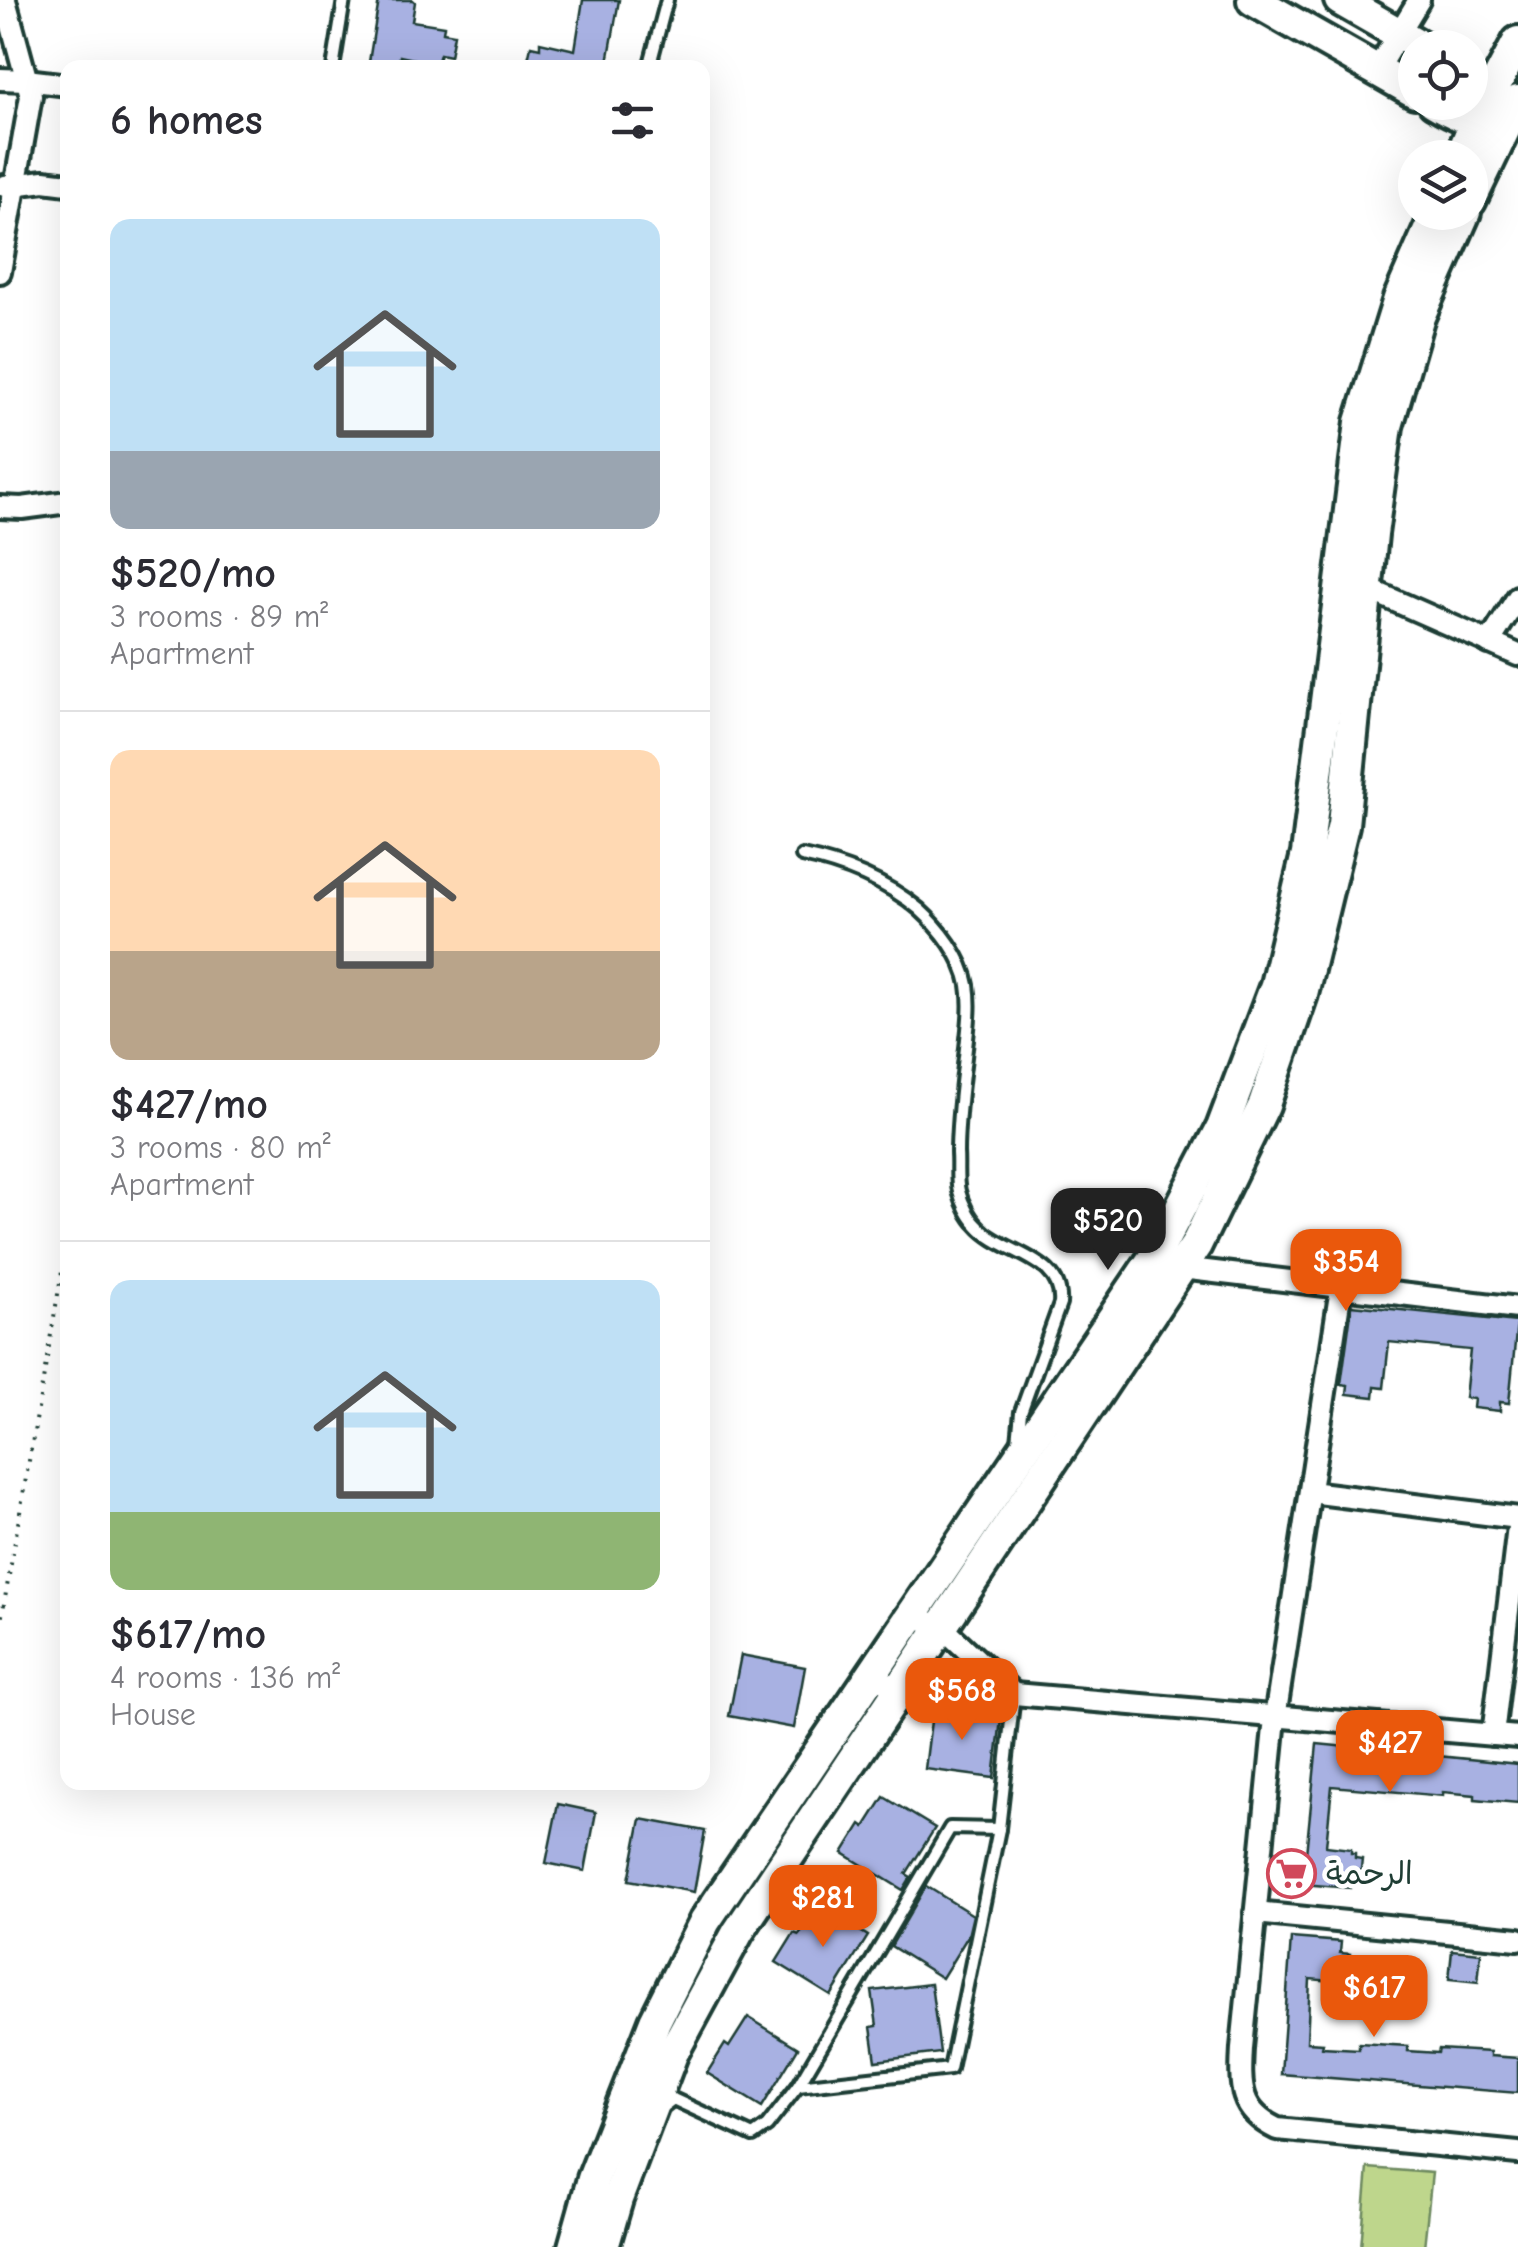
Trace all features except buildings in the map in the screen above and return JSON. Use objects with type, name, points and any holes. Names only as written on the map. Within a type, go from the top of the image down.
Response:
[{"type":"main road","points":[[1253,0],[1398,83]]},
{"type":"main road","points":[[1340,0],[1398,33]]},
{"type":"main road","points":[[1488,146],[1518,42]]},
{"type":"main road","points":[[1468,140],[1476,121],[1504,97]]},
{"type":"main road","points":[[574,2247],[592,2178],[655,2021],[705,1921],[1156,1256],[1222,1128],[1276,985],[1308,854],[1361,422],[1399,299],[1428,230]]},
{"type":"main road","points":[[603,2247],[672,2054],[738,1932],[1196,1245],[1264,1105],[1302,994],[1343,825],[1366,588],[1387,426],[1418,319],[1457,230]]},
{"type":"street","points":[[0,272],[7,186],[30,96],[5,0]]},
{"type":"street","points":[[1413,30],[1420,0]]},
{"type":"street","points":[[1376,71],[1398,52]]},
{"type":"street","points":[[0,80],[60,85]]},
{"type":"street","points":[[7,186],[60,183]]},
{"type":"street","points":[[0,508],[60,503]]},
{"type":"street","points":[[1366,588],[1518,655]]},
{"type":"street","points":[[1488,643],[1518,597]]},
{"type":"street","points":[[1181,1268],[1518,1308]]},
{"type":"street","points":[[1341,1288],[1276,1718],[1241,2070],[1243,2090],[1248,2108],[1260,2121],[1277,2129],[1518,2153]]},
{"type":"street","points":[[1310,1492],[1518,1518]]},
{"type":"street","points":[[1493,1735],[1518,1527]]},
{"type":"street","points":[[911,1615],[942,1627],[1014,1694]]},
{"type":"street","points":[[870,1677],[901,1688],[1518,1737]]},
{"type":"street","points":[[1255,1913],[1518,1939]]},
{"type":"lane","points":[[335,60],[344,0]]},
{"type":"lane","points":[[651,60],[667,0]]},
{"type":"lane","points":[[802,856],[869,878],[906,898],[943,935],[968,982],[970,1008],[957,1139],[958,1189],[978,1226],[1001,1244],[1040,1264],[1053,1275],[1061,1290],[1060,1304],[1021,1412],[1016,1460],[1029,1496]]},
{"type":"lane","points":[[798,2086],[950,2068],[999,1829],[1014,1694]]},
{"type":"lane","points":[[648,2120],[673,2099],[753,2136],[767,2126],[798,2086],[950,1828],[999,1829]]},
{"type":"path","points":[[0,1627],[60,1283]]},
{"type":"green space","points":[[1368,2168],[1432,2173],[1424,2247],[1361,2247]]},
{"type":"place","name":"الرحمة","points":[[1291,1873]]}]
